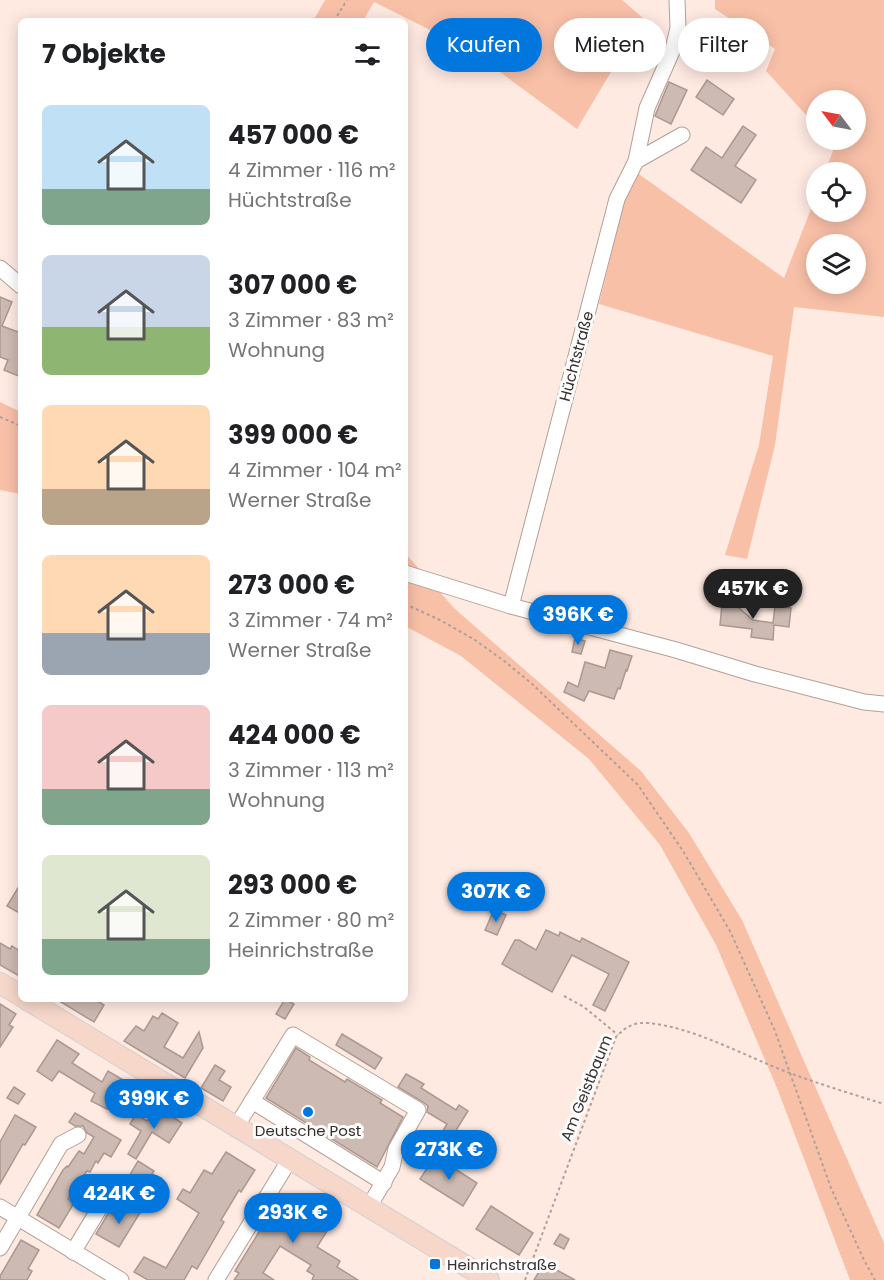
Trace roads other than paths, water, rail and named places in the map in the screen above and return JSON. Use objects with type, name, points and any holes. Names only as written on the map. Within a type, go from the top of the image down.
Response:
[{"type":"main road","points":[[0,983],[18,994]]},
{"type":"main road","points":[[31,1002],[489,1280]]},
{"type":"street","name":"Hüchtstraße","points":[[511,606],[617,199],[636,160],[647,108],[673,49],[678,28],[677,0]]},
{"type":"street","points":[[636,160],[682,135]]},
{"type":"street","points":[[0,268],[18,283]]},
{"type":"street","points":[[408,574],[511,606],[842,697],[884,704]]},
{"type":"street","points":[[236,1126],[292,1035],[418,1110],[396,1149],[392,1167],[384,1183],[369,1207]]},
{"type":"street","points":[[252,1101],[384,1183]]},
{"type":"street","points":[[0,1248],[61,1144],[78,1135]]},
{"type":"street","points":[[216,1280],[290,1159]]},
{"type":"street","points":[[73,1252],[108,1194]]},
{"type":"street","points":[[0,1208],[121,1280]]},
{"type":"place","name":"Deutsche Post","points":[[308,1112]]},
{"type":"place","name":"Heinrichstraße","points":[[435,1264]]}]
